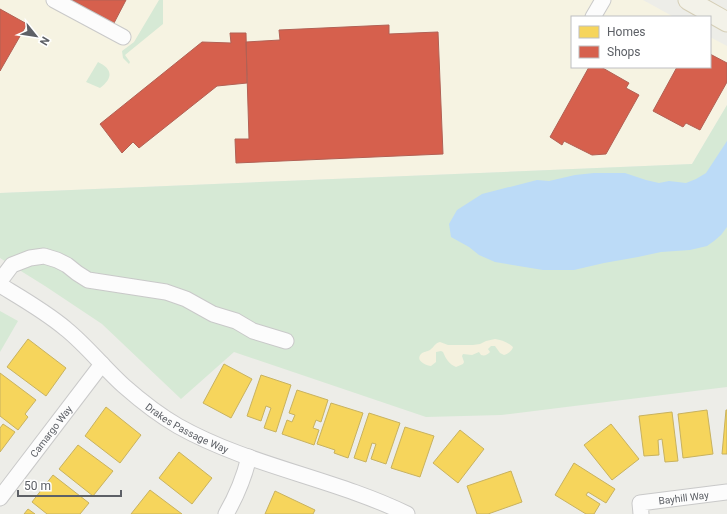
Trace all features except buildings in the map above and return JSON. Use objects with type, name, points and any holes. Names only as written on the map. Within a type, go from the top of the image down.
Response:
[{"type":"main road","points":[[688,0],[727,22]]},
{"type":"street","points":[[54,0],[123,37]]},
{"type":"street","points":[[594,16],[603,0]]},
{"type":"street","points":[[0,281],[12,265],[30,258],[44,256],[67,265],[88,280],[166,292],[186,299],[213,314],[236,321],[252,330],[286,341]]},
{"type":"street","name":"Drakes Passage Way","points":[[0,285],[39,308],[66,328],[124,386],[149,407],[177,425],[206,440],[249,457],[378,501],[407,514]]},
{"type":"street","name":"Camargo Way","points":[[0,498],[102,364]]},
{"type":"street","points":[[226,514],[245,474],[249,457]]},
{"type":"street","name":"Bayhill Way","points":[[641,508],[727,492]]},
{"type":"shaded area","points":[[0,0],[643,0],[672,16],[571,16],[571,68],[711,68],[711,38],[727,46],[727,105],[692,164],[0,193]]},
{"type":"green space","points":[[159,0],[163,0],[163,24],[125,55],[130,62],[129,64],[123,58],[122,51],[134,42]]},
{"type":"green space","points":[[98,62],[106,67],[110,74],[108,80],[100,88],[86,82]]},
{"type":"green space","points":[[727,105],[727,387],[501,415],[426,417],[234,352],[181,399],[102,324],[0,258],[0,193],[692,164]]},
{"type":"green space","points":[[0,311],[18,321],[0,352]]},
{"type":"sand","points":[[495,339],[509,344],[513,347],[512,350],[504,355],[500,353],[495,346],[491,346],[488,349],[490,352],[486,355],[481,355],[479,352],[472,355],[463,354],[463,364],[456,367],[450,363],[441,351],[436,352],[436,362],[431,366],[426,365],[419,359],[422,353],[430,350],[440,342],[448,345],[473,345]]},
{"type":"water","points":[[727,141],[727,227],[721,235],[707,246],[690,250],[661,252],[574,270],[543,270],[495,262],[479,255],[469,247],[451,237],[449,224],[457,210],[482,194],[537,180],[549,181],[575,175],[594,173],[625,173],[659,183],[669,181],[686,183],[706,173]]}]
